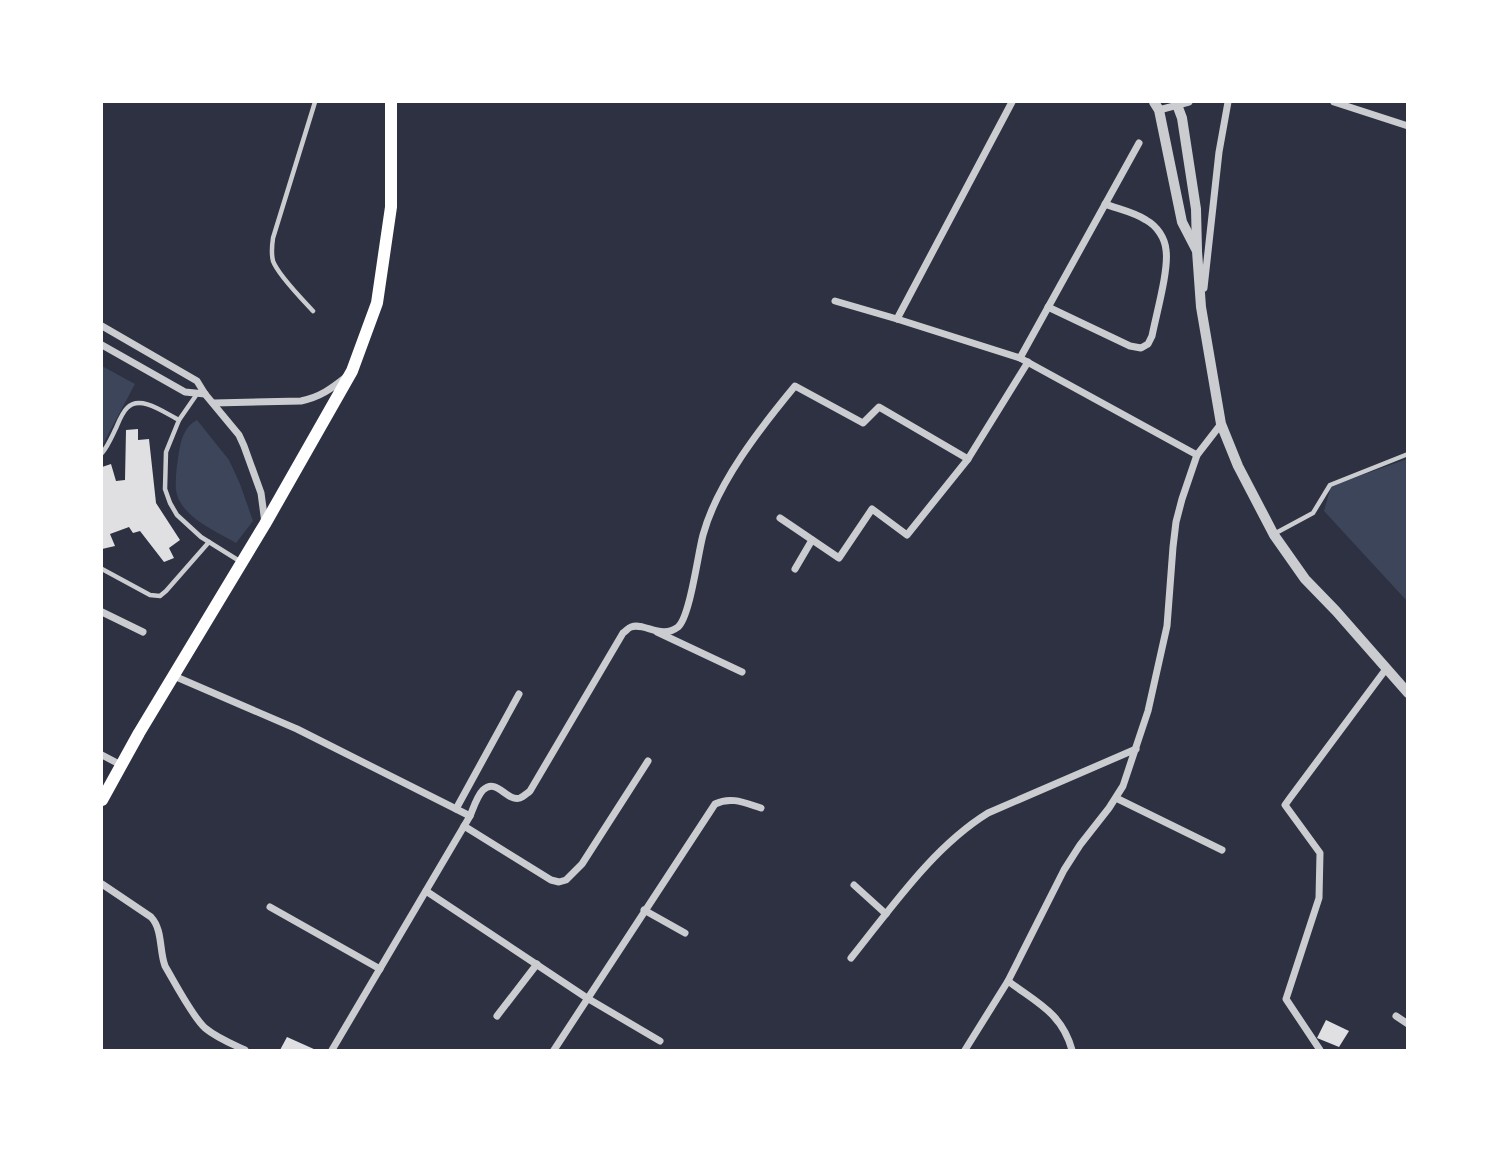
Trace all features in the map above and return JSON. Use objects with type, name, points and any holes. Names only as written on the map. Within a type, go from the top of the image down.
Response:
[{"type":"main road","points":[[102,800],[352,371],[377,303],[391,207],[391,102]]},
{"type":"street","points":[[897,319],[1012,102]]},
{"type":"street","points":[[1197,251],[1182,222],[1156,106],[1181,102],[1196,209],[1201,307],[1221,424],[1238,466],[1274,535],[1305,579],[1408,693]]},
{"type":"street","points":[[1201,307],[1219,152],[1228,102]]},
{"type":"street","points":[[1334,102],[1407,126],[1408,134]]},
{"type":"street","points":[[780,518],[839,558],[872,509],[906,535],[968,458],[1024,360],[1048,307],[1139,143]]},
{"type":"street","points":[[1048,307],[1130,346],[1141,348],[1148,344],[1166,269],[1167,251],[1162,236],[1145,219],[1105,204]]},
{"type":"street","points":[[835,301],[1024,360],[1197,455]]},
{"type":"street","points":[[102,326],[194,378],[201,394]]},
{"type":"street","points":[[102,345],[185,392],[201,394],[214,403],[239,435],[244,446],[261,493],[265,524]]},
{"type":"street","points":[[214,403],[301,401],[326,393],[352,371]]},
{"type":"street","points":[[657,632],[672,630],[682,621],[711,511],[759,429],[795,386],[863,423],[879,407],[968,458]]},
{"type":"street","points":[[965,1051],[1008,981],[1064,870],[1123,786],[1148,711],[1167,626],[1176,522],[1185,488],[1197,455],[1221,424]]},
{"type":"street","points":[[795,569],[812,540]]},
{"type":"street","points":[[102,612],[142,632]]},
{"type":"street","points":[[332,1051],[482,791],[496,787],[512,798],[521,798],[530,791],[623,633],[631,626],[642,626],[742,673]]},
{"type":"street","points":[[1320,1051],[1286,999],[1319,898],[1320,853],[1285,806],[1386,669]]},
{"type":"street","points":[[174,676],[297,729],[470,816]]},
{"type":"street","points":[[456,809],[519,694]]},
{"type":"street","points":[[851,958],[942,850],[973,822],[1136,749]]},
{"type":"street","points":[[102,755],[121,765]]},
{"type":"street","points":[[464,826],[551,880],[566,880],[582,864],[648,761]]},
{"type":"street","points":[[1116,798],[1222,850]]},
{"type":"street","points":[[554,1051],[715,804],[723,800],[733,800],[761,808]]},
{"type":"street","points":[[102,884],[151,917],[156,923],[165,966],[198,1020],[221,1038],[245,1051]]},
{"type":"street","points":[[854,885],[886,914]]},
{"type":"street","points":[[426,891],[587,998],[660,1041]]},
{"type":"street","points":[[270,906],[380,969]]},
{"type":"street","points":[[644,910],[685,933]]},
{"type":"street","points":[[497,1016],[537,964]]},
{"type":"street","points":[[1008,981],[1055,1016],[1067,1033],[1072,1051]]},
{"type":"street","points":[[1395,1016],[1408,1024]]},
{"type":"lane","points":[[313,311],[285,280],[273,262],[271,250],[315,102]]},
{"type":"lane","points":[[201,394],[179,420],[166,452],[166,489],[177,515],[201,537],[242,562]]},
{"type":"lane","points":[[102,453],[125,409],[132,404],[139,402],[148,405],[179,420]]},
{"type":"lane","points":[[1274,535],[1313,513],[1330,485],[1408,454]]},
{"type":"lane","points":[[102,569],[150,595],[160,596],[209,542]]},
{"type":"shaded area","points":[[102,366],[135,384],[102,446]]},
{"type":"shaded area","points":[[197,420],[229,460],[253,521],[236,543],[200,522],[179,500],[176,481],[182,438]]},
{"type":"shaded area","points":[[1407,459],[1407,601],[1324,511],[1331,486]]},
{"type":"building","points":[[138,429],[138,440],[149,439],[156,503],[180,540],[169,548],[174,558],[164,562],[140,531],[133,533],[129,527],[110,534],[115,546],[102,549],[102,467],[111,464],[116,481],[125,480],[126,430]]},
{"type":"building","points":[[1326,1020],[1349,1031],[1339,1047],[1317,1038]]},
{"type":"building","points":[[287,1037],[316,1050],[280,1050]]}]
